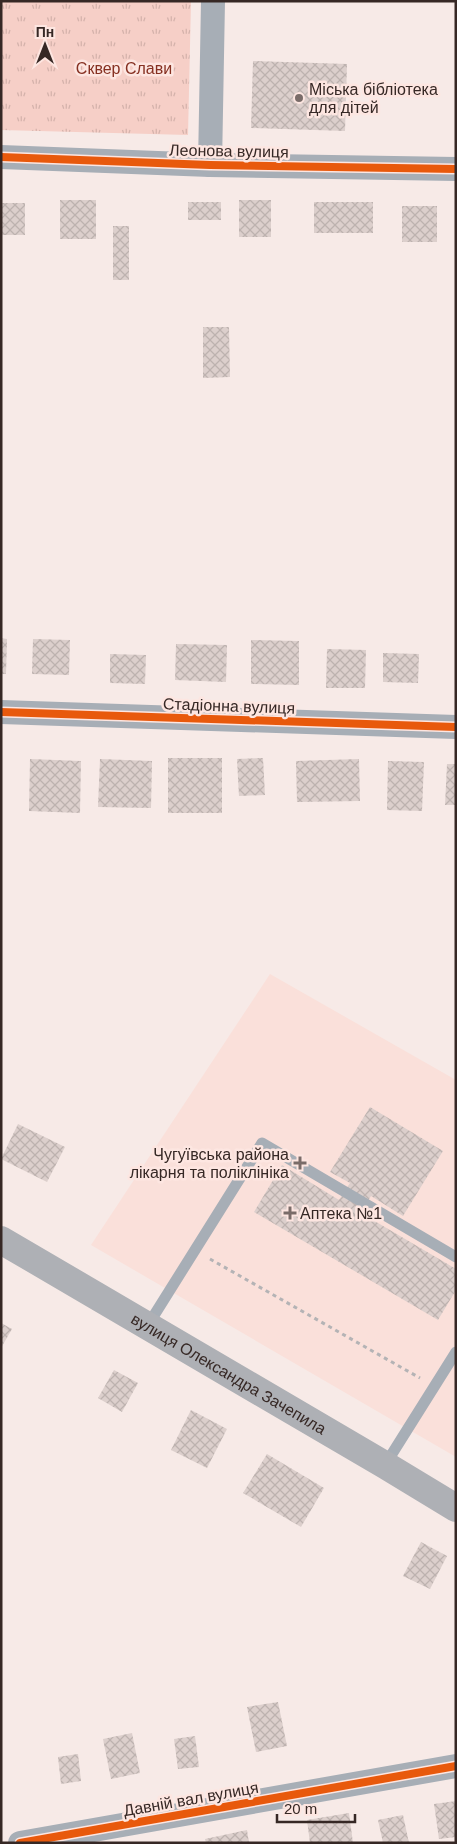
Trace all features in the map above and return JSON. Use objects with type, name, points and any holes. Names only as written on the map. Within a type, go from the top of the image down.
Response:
[{"type":"main road","name":"вулиця Олександра Зачепила","points":[[1,1240],[456,1508]]},
{"type":"street","points":[[210,165],[212,1]]},
{"type":"street","name":"Леонова вулиця","points":[[1,157],[210,165],[456,169]]},
{"type":"street","name":"Стадіонна вулиця","points":[[1,712],[456,727]]},
{"type":"street","name":"Давній вал вулиця","points":[[20,1843],[456,1766]]},
{"type":"lane","points":[[148,1325],[262,1143],[456,1257]]},
{"type":"lane","points":[[385,1465],[456,1352]]},
{"type":"path","points":[[194,1250],[434,1387]]},
{"type":"shaded area","name":"Чугуївська района лікарня та поліклініка","points":[[270,974],[456,1080],[456,1457],[91,1245]]},
{"type":"green space","name":"Сквер Слави","points":[[1,1],[191,1],[188,135],[1,130]]},
{"type":"building","points":[[253,61],[347,64],[345,131],[251,128]]},
{"type":"building","points":[[60,200],[96,200],[96,239],[60,239]]},
{"type":"building","points":[[239,200],[271,200],[271,237],[239,237]]},
{"type":"building","points":[[188,202],[221,202],[221,220],[188,220]]},
{"type":"building","points":[[314,202],[373,202],[373,233],[314,233]]},
{"type":"building","points":[[1,203],[25,203],[25,235],[1,235]]},
{"type":"building","points":[[402,206],[437,206],[437,242],[402,242]]},
{"type":"building","points":[[113,226],[129,226],[129,280],[113,280]]},
{"type":"building","points":[[203,327],[229,327],[230,377],[203,378]]},
{"type":"building","points":[[1,638],[7,639],[6,674],[1,674]]},
{"type":"building","points":[[33,639],[70,640],[69,675],[32,674]]},
{"type":"building","points":[[251,640],[299,641],[299,685],[251,684]]},
{"type":"building","points":[[176,644],[227,645],[226,682],[175,680]]},
{"type":"building","points":[[327,649],[366,650],[365,688],[326,688]]},
{"type":"building","points":[[383,653],[419,654],[418,683],[383,682]]},
{"type":"building","points":[[110,654],[146,655],[145,684],[110,683]]},
{"type":"building","points":[[168,758],[222,758],[222,813],[168,813]]},
{"type":"building","points":[[263,758],[265,795],[239,796],[237,759]]},
{"type":"building","points":[[30,759],[81,761],[80,813],[29,811]]},
{"type":"building","points":[[100,759],[152,761],[151,808],[98,807]]},
{"type":"building","points":[[359,759],[360,801],[297,802],[296,761]]},
{"type":"building","points":[[388,761],[424,762],[422,811],[387,810]]},
{"type":"building","points":[[447,764],[456,764],[456,805],[445,805]]},
{"type":"building","points":[[370,1107],[443,1151],[403,1216],[371,1196],[361,1213],[456,1269],[456,1290],[438,1320],[254,1212],[282,1165],[339,1200],[350,1183],[330,1172]]},
{"type":"building","points":[[18,1124],[65,1147],[47,1182],[1,1159]]},
{"type":"building","points":[[1,1323],[12,1329],[1,1348]]},
{"type":"building","points":[[114,1370],[138,1383],[122,1412],[98,1398]]},
{"type":"building","points":[[191,1410],[227,1429],[207,1468],[171,1450]]},
{"type":"building","points":[[267,1454],[324,1488],[301,1527],[243,1493]]},
{"type":"building","points":[[421,1542],[447,1556],[430,1589],[403,1576]]},
{"type":"building","points":[[278,1702],[287,1746],[256,1752],[247,1707]]},
{"type":"building","points":[[132,1733],[140,1773],[111,1779],[103,1739]]},
{"type":"building","points":[[195,1736],[199,1767],[178,1769],[174,1739]]},
{"type":"building","points":[[78,1754],[81,1781],[61,1784],[58,1757]]},
{"type":"building","points":[[456,1801],[456,1837],[439,1839],[434,1804]]},
{"type":"building","points":[[349,1813],[353,1843],[310,1843],[307,1820]]},
{"type":"building","points":[[403,1815],[409,1843],[383,1843],[378,1820]]},
{"type":"building","points":[[247,1830],[249,1843],[206,1843],[205,1839]]},
{"type":"cycle path","points":[[1,157],[210,165],[456,169]]},
{"type":"cycle path","points":[[1,712],[456,727]]},
{"type":"cycle path","points":[[20,1843],[456,1766]]},
{"type":"place","name":"Міська бібліотека для дітей","points":[[299,98]]},
{"type":"place","name":"Чугуївська района лікарня та поліклініка","points":[[300,1163]]},
{"type":"place","name":"Аптека №1","points":[[290,1213]]}]
